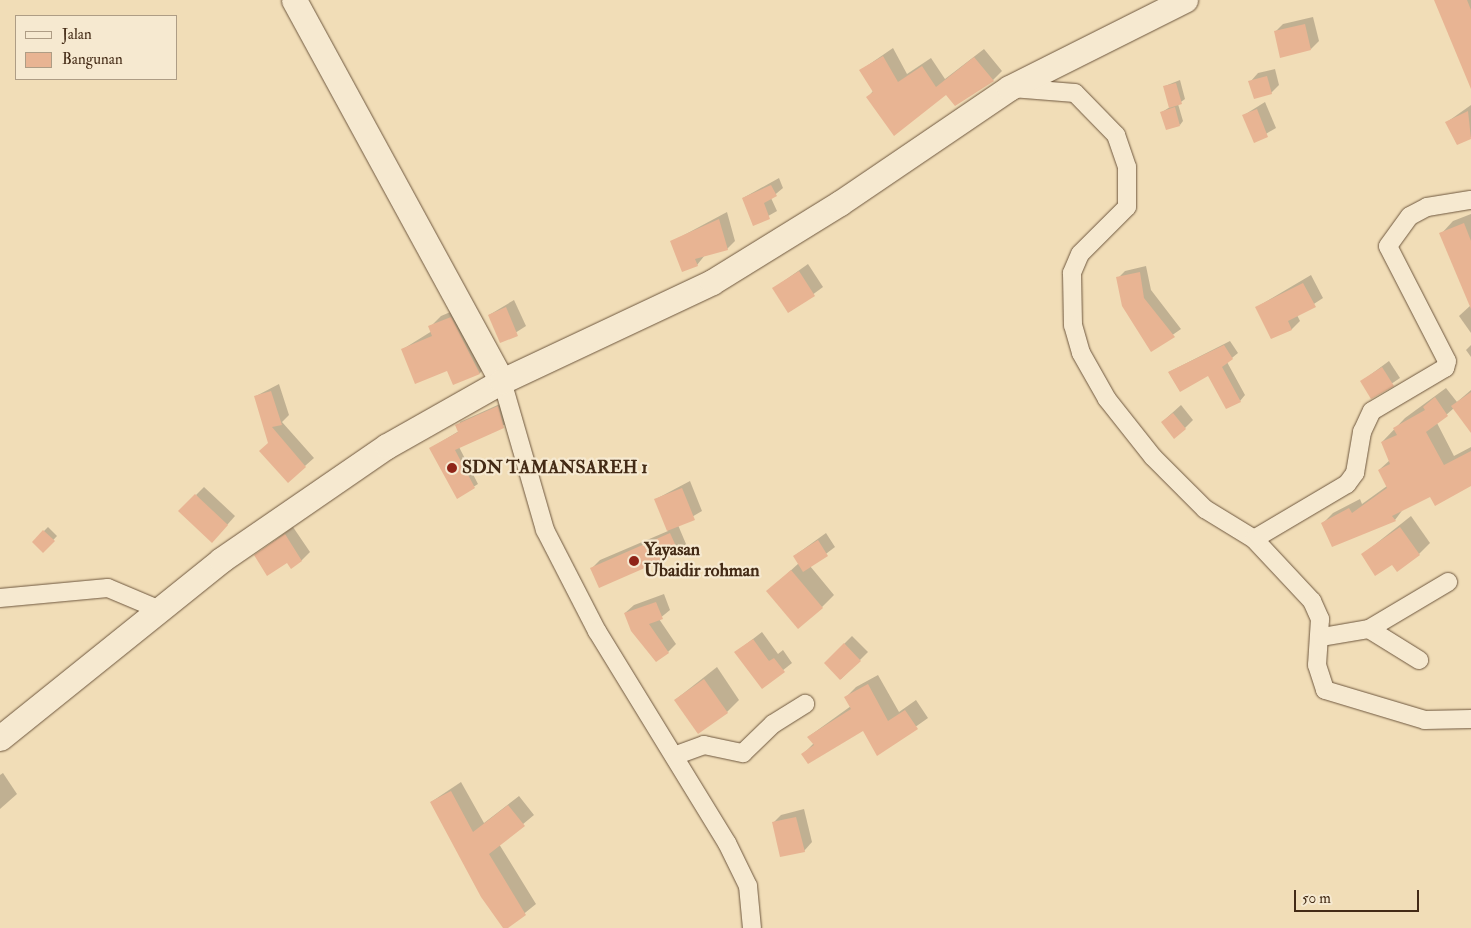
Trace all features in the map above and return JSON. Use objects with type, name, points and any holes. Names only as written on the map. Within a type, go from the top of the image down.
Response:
[{"type":"street","points":[[294,0],[502,381],[545,530],[597,631],[674,756],[748,886],[752,928]]},
{"type":"street","points":[[0,738],[158,609],[387,446],[502,381],[712,282],[840,203],[1010,88],[1184,0]]},
{"type":"street","points":[[1010,88],[1061,89],[1074,93],[1116,135],[1127,167],[1130,198],[1122,214],[1080,254],[1072,273],[1073,325],[1081,354],[1107,399],[1154,457],[1205,509],[1254,539],[1312,601],[1320,619],[1322,637],[1318,665],[1325,690],[1425,720],[1471,718]]},
{"type":"street","points":[[1254,539],[1347,484],[1355,472],[1362,432],[1372,411],[1446,368],[1447,361],[1388,246],[1410,216],[1427,207],[1470,200]]},
{"type":"street","points":[[1322,637],[1369,629],[1448,582]]},
{"type":"street","points":[[0,598],[108,588],[158,609]]},
{"type":"street","points":[[1369,629],[1419,660]]},
{"type":"street","points":[[674,756],[704,745],[743,753],[773,724],[805,704]]},
{"type":"building","points":[[1434,0],[1467,0],[1471,10],[1471,89]]},
{"type":"building","points":[[1305,24],[1311,50],[1280,58],[1274,31]]},
{"type":"building","points":[[883,56],[898,82],[922,66],[936,87],[974,57],[994,81],[955,106],[946,95],[894,136],[866,97],[873,92],[859,70]]},
{"type":"building","points":[[1267,76],[1272,94],[1254,99],[1248,81]]},
{"type":"building","points":[[1176,83],[1182,104],[1169,108],[1163,86]]},
{"type":"building","points":[[1175,107],[1180,126],[1166,130],[1160,112]]},
{"type":"building","points":[[1257,109],[1268,137],[1254,143],[1242,115]]},
{"type":"building","points":[[1468,111],[1471,139],[1457,145],[1445,122]]},
{"type":"building","points":[[771,185],[777,196],[764,203],[770,219],[753,226],[742,198]]},
{"type":"building","points":[[719,219],[728,250],[695,259],[698,266],[682,272],[670,241]]},
{"type":"building","points":[[1464,223],[1471,241],[1471,309],[1439,233]]},
{"type":"building","points":[[799,271],[815,296],[788,313],[772,288]]},
{"type":"building","points":[[1140,272],[1144,298],[1175,337],[1151,352],[1122,306],[1116,277]]},
{"type":"building","points":[[1303,283],[1316,307],[1288,321],[1292,330],[1271,339],[1255,307]]},
{"type":"building","points":[[506,307],[518,336],[500,343],[488,315]]},
{"type":"building","points":[[451,317],[480,374],[453,385],[447,371],[415,384],[401,349],[432,336],[428,326]]},
{"type":"building","points":[[1224,345],[1233,359],[1222,367],[1241,402],[1226,409],[1208,376],[1180,392],[1168,372]]},
{"type":"building","points":[[1382,367],[1394,386],[1371,399],[1360,381]]},
{"type":"building","points":[[271,391],[282,425],[272,427],[306,467],[288,483],[259,451],[268,443],[254,396]]},
{"type":"building","points":[[1471,392],[1471,433],[1451,406]]},
{"type":"building","points":[[1435,397],[1448,416],[1426,432],[1444,465],[1471,451],[1471,486],[1435,506],[1430,497],[1392,516],[1396,521],[1332,547],[1321,523],[1349,508],[1352,513],[1387,488],[1378,470],[1390,464],[1381,442],[1397,435],[1393,428],[1425,410],[1423,407]]},
{"type":"building","points":[[498,406],[504,428],[455,450],[475,488],[457,499],[429,448],[458,432],[455,425]]},
{"type":"building","points":[[1173,413],[1186,429],[1174,439],[1161,422]]},
{"type":"building","name":"Yayasan Ubaidir rohman","points":[[682,488],[695,520],[667,531],[654,499]]},
{"type":"building","points":[[195,494],[228,525],[212,543],[178,511]]},
{"type":"building","points":[[1400,527],[1420,555],[1397,572],[1392,565],[1375,576],[1361,554]]},
{"type":"building","points":[[43,530],[55,541],[43,553],[32,542]]},
{"type":"building","name":"Yayasan Ubaidir rohman","points":[[670,533],[679,553],[599,588],[590,568]]},
{"type":"building","points":[[285,534],[302,561],[291,569],[287,563],[267,576],[254,555]]},
{"type":"building","points":[[818,540],[828,556],[803,572],[793,556]]},
{"type":"building","points":[[791,570],[823,608],[798,629],[766,591]]},
{"type":"building","points":[[656,602],[663,619],[649,624],[669,653],[656,662],[631,631],[624,613]]},
{"type":"building","points":[[753,639],[769,661],[774,658],[785,672],[762,689],[734,652]]},
{"type":"building","points":[[844,643],[861,661],[840,680],[824,663]]},
{"type":"building","points":[[704,679],[728,713],[698,734],[674,700]]},
{"type":"building","points":[[868,684],[888,721],[905,710],[918,729],[877,756],[863,731],[808,764],[801,754],[814,745],[807,737],[851,709],[844,697]]},
{"type":"building","points":[[451,791],[473,832],[508,805],[525,826],[489,854],[526,915],[508,928],[503,928],[481,897],[430,802]]},
{"type":"building","points":[[796,817],[805,852],[780,857],[772,822]]},
{"type":"place","name":"SDN TAMANSAREH 1","points":[[452,468]]},
{"type":"place","name":"Yayasan Ubaidir rohman","points":[[634,561]]}]
